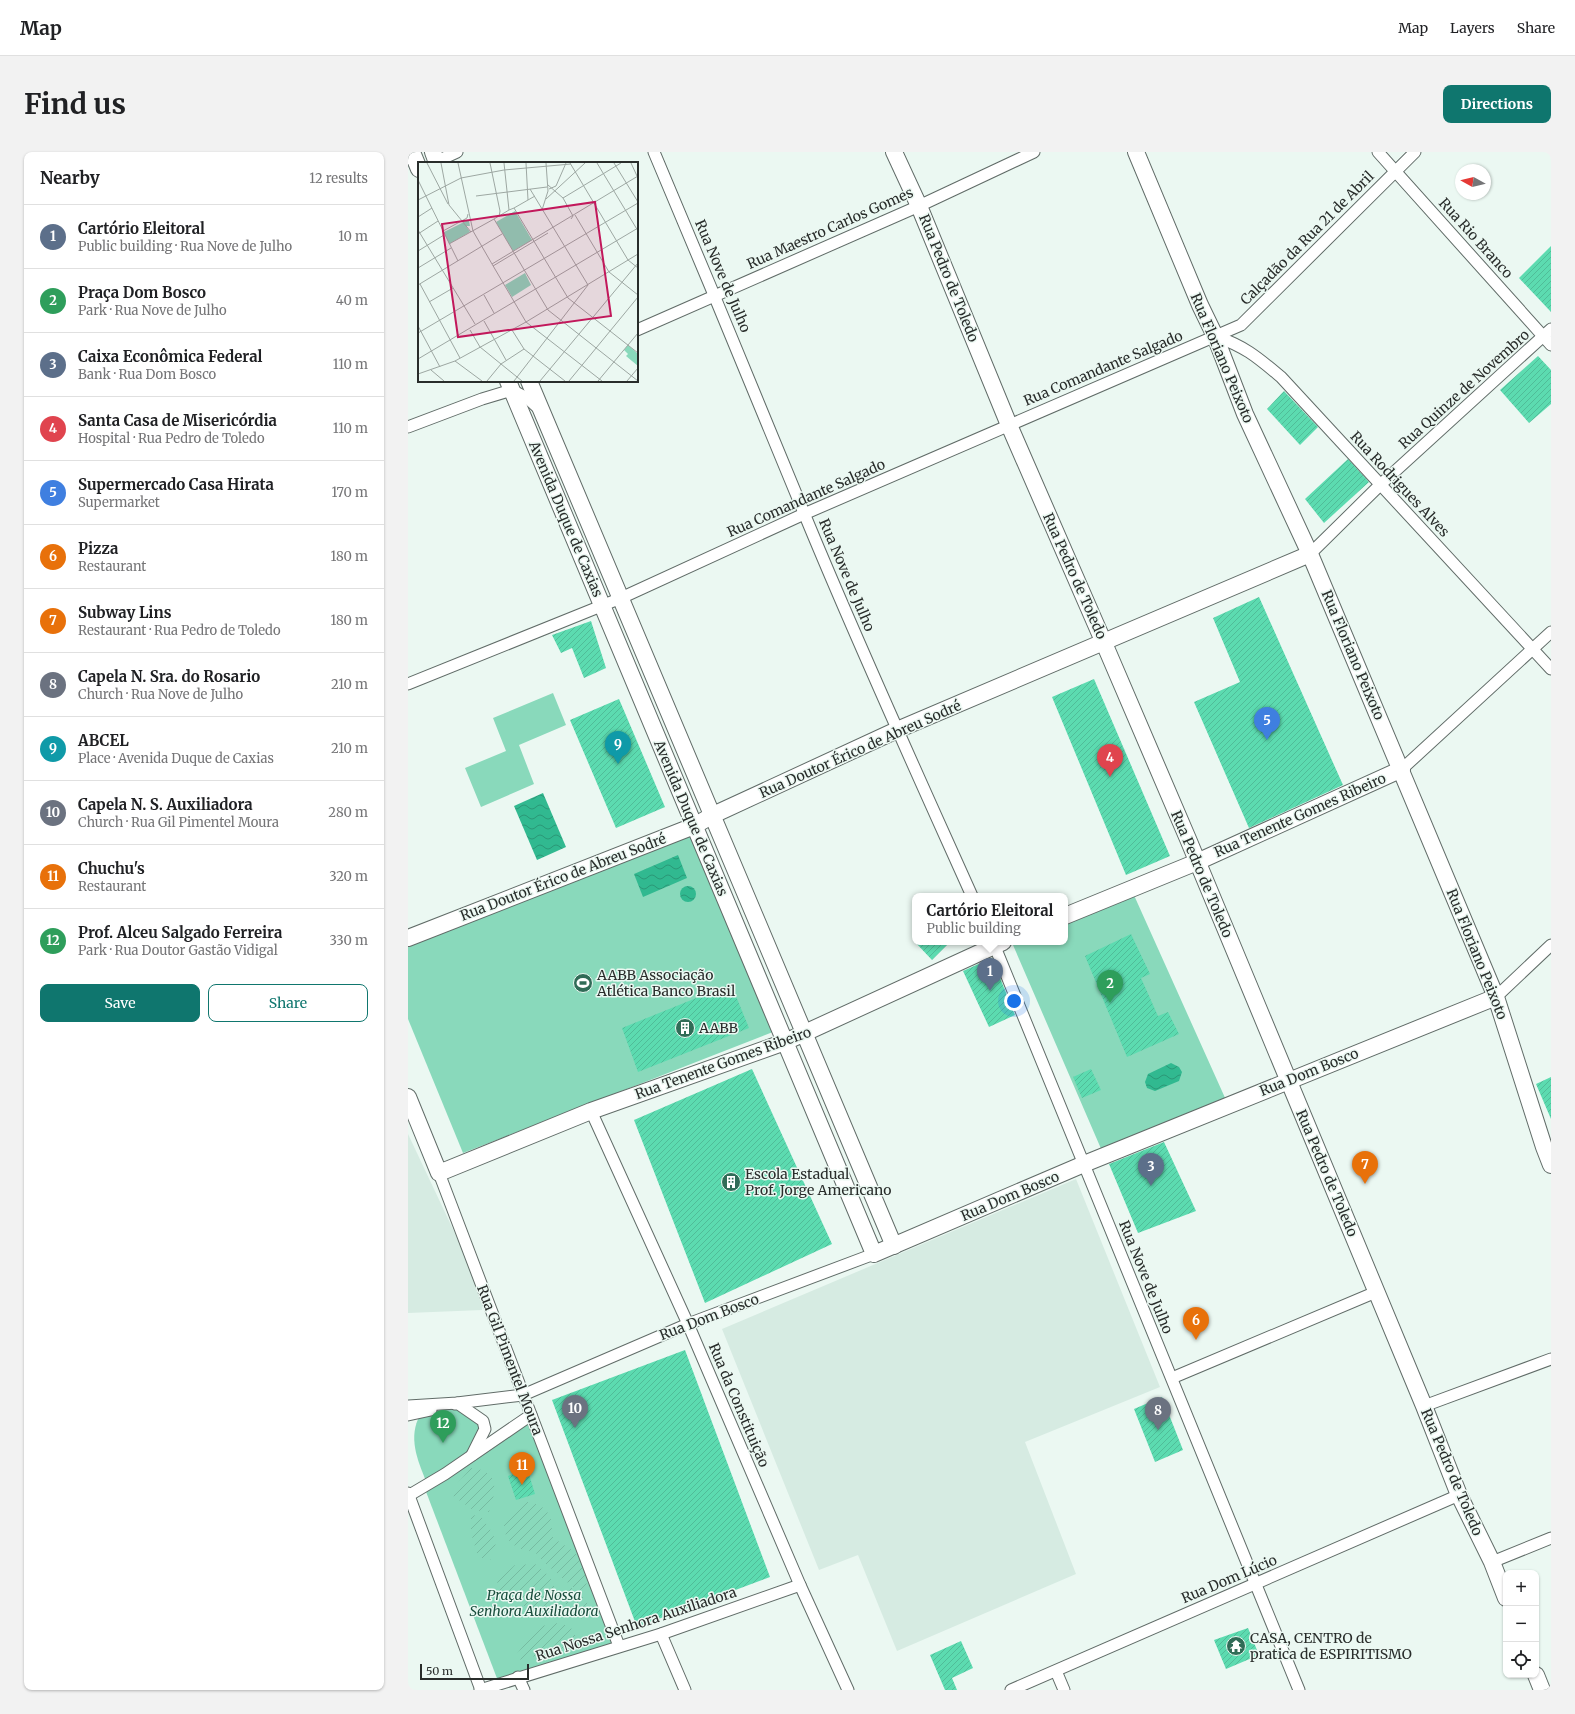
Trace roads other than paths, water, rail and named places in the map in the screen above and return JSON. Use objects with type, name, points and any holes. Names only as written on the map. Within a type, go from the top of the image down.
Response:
[{"type":"main road","points":[[412,152],[418,167]]},
{"type":"main road","name":"Rua Pedro de Toledo","points":[[894,152],[919,206],[1009,425],[1197,862],[1424,1406],[1459,1495],[1492,1562],[1503,1590]]},
{"type":"main road","name":"Rua Floriano Peixoto","points":[[1136,152],[1200,305],[1215,336],[1245,414],[1310,554],[1402,769],[1496,997],[1547,1145],[1551,1165]]},
{"type":"main road","name":"Avenida Duque de Caxias","points":[[529,382],[894,1246]]},
{"type":"main road","name":"Avenida Duque de Caxias","points":[[510,386],[874,1254]]},
{"type":"main road","name":"Rua Doutor Érico de Abreu Sodré","points":[[408,938],[694,826],[713,815],[897,730],[1310,554]]},
{"type":"main road","name":"Rua Tenente Gomes Ribeiro","points":[[1068,915],[1197,862],[1402,769]]},
{"type":"main road","name":"Rua Tenente Gomes Ribeiro","points":[[439,1173],[591,1111],[785,1042],[993,945]]},
{"type":"main road","name":"Rua Dom Bosco","points":[[874,1254],[1084,1164],[1288,1080],[1496,997]]},
{"type":"main road","name":"Rua Gil Pimentel Moura","points":[[408,1096],[413,1119],[439,1173]]},
{"type":"main road","points":[[1537,1678],[1542,1690]]},
{"type":"street","points":[[435,160],[457,152]]},
{"type":"street","name":"Rua Nove de Julho","points":[[654,152],[715,295],[804,514],[897,730],[971,893]]},
{"type":"street","name":"Rua Maestro Carlos Gomes","points":[[638,330],[919,206],[1034,152]]},
{"type":"street","name":"Rua Rio Branco","points":[[1378,152],[1547,333],[1551,345]]},
{"type":"street","name":"Calçadão da Rua 21 de Abril","points":[[1215,336],[1241,326],[1415,152]]},
{"type":"street","points":[[408,174],[418,169]]},
{"type":"street","name":"Rua Quinze de Novembro","points":[[1310,554],[1380,485],[1547,333]]},
{"type":"street","name":"Rua Comandante Salgado","points":[[409,682],[621,598],[804,514],[1215,336]]},
{"type":"street","name":"Rua Rodrigues Alves","points":[[1215,336],[1236,343],[1254,354],[1281,378],[1551,669]]},
{"type":"street","points":[[408,427],[482,399],[510,386],[542,411]]},
{"type":"street","points":[[1402,769],[1551,632]]},
{"type":"street","name":"Rua Nove de Julho","points":[[998,945],[1084,1164],[1299,1690]]},
{"type":"street","points":[[1496,997],[1551,945]]},
{"type":"street","name":"Rua da Constituição","points":[[591,1111],[688,1324],[800,1585],[848,1690]]},
{"type":"street","name":"Rua Gil Pimentel Moura","points":[[439,1173],[619,1646]]},
{"type":"street","name":"Rua Dom Bosco","points":[[457,1403],[523,1395],[688,1324],[874,1254]]},
{"type":"street","points":[[1172,1378],[1376,1292]]},
{"type":"street","points":[[1424,1406],[1551,1359]]},
{"type":"street","points":[[408,1415],[457,1403]]},
{"type":"street","points":[[408,1406],[457,1403],[483,1421],[485,1429],[472,1456]]},
{"type":"street","points":[[480,1690],[408,1495],[472,1456],[531,1415]]},
{"type":"street","name":"Rua Dom Lúcio","points":[[1011,1690],[1459,1495]]},
{"type":"street","points":[[1492,1562],[1551,1538]]},
{"type":"street","name":"Rua Nossa Senhora Auxiliadora","points":[[480,1690],[661,1634],[800,1585]]},
{"type":"street","points":[[661,1634],[685,1690]]},
{"type":"street","points":[[1056,1671],[1064,1690]]},
{"type":"street","points":[[518,1677],[524,1690]]},
{"type":"water","points":[[543,793],[566,847],[537,860],[514,806]]},
{"type":"water","points":[[678,855],[687,878],[643,897],[634,874]]},
{"type":"water","points":[[685,886],[691,886],[696,891],[694,900],[691,902],[685,902],[680,897],[680,891]]},
{"type":"water","points":[[1171,1063],[1179,1067],[1182,1072],[1179,1081],[1155,1091],[1147,1088],[1145,1082],[1148,1074]]},
{"type":"place","name":"Supermercado Casa Hirata","points":[[1267,740]]},
{"type":"place","name":"ABCEL","points":[[618,764]]},
{"type":"place","name":"Santa Casa de Misericórdia","points":[[1110,777]]},
{"type":"place","name":"AABB Associação Atlética Banco Brasil","points":[[583,983]]},
{"type":"place","name":"Cartório Eleitoral","points":[[990,991]]},
{"type":"place","name":"Praça Dom Bosco","points":[[1110,1003]]},
{"type":"place","name":"AABB","points":[[685,1028]]},
{"type":"place","name":"Escola Estadual Prof. Jorge Americano","points":[[731,1182]]},
{"type":"place","name":"Subway Lins","points":[[1365,1184]]},
{"type":"place","name":"Caixa Econômica Federal","points":[[1151,1186]]},
{"type":"place","name":"Pizza","points":[[1196,1340]]},
{"type":"place","name":"Capela N. S. Auxiliadora","points":[[575,1428]]},
{"type":"place","name":"Capela N. Sra. do Rosario","points":[[1158,1430]]},
{"type":"place","name":"Prof. Alceu Salgado Ferreira","points":[[443,1443]]},
{"type":"place","name":"Chuchu's","points":[[522,1485]]},
{"type":"place","name":"CASA, CENTRO de pratica de ESPIRITISMO","points":[[1236,1646]]},
{"type":"park label","name":"Praça de Nossa Senhora Auxiliadora","points":[[534,1604]]}]
